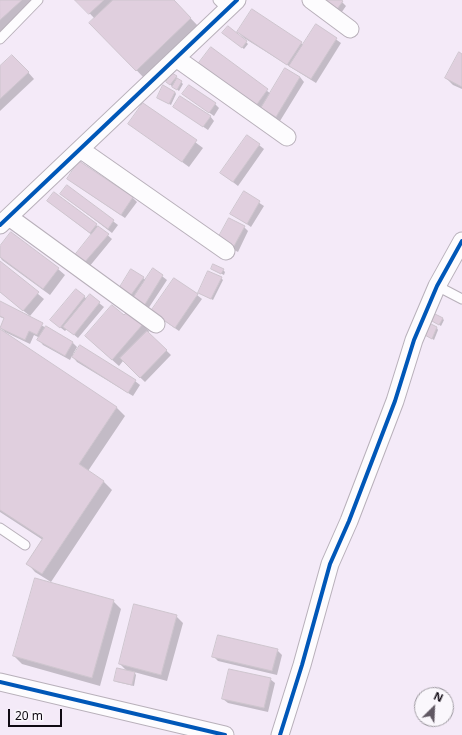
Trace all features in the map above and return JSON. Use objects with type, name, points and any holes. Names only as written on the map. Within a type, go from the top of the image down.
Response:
[{"type":"street","points":[[311,0],[350,29]]},
{"type":"street","points":[[156,324],[4,221],[176,58],[227,3]]},
{"type":"street","points":[[176,58],[287,137]]},
{"type":"street","points":[[80,149],[226,251]]},
{"type":"street","points":[[280,735],[302,665],[330,564],[349,521],[395,401],[414,340],[437,286],[462,241]]},
{"type":"street","points":[[0,682],[173,729],[225,735]]},
{"type":"lane","points":[[0,39],[38,0]]},
{"type":"lane","points":[[437,286],[462,299]]},
{"type":"lane","points":[[0,528],[25,545]]},
{"type":"building","points":[[0,0],[22,0],[0,20]]},
{"type":"building","points":[[75,0],[104,0],[89,14]]},
{"type":"building","points":[[113,0],[174,0],[191,18],[136,71],[89,23]]},
{"type":"building","points":[[318,0],[341,0],[343,1],[335,12]]},
{"type":"building","points":[[252,9],[302,42],[287,65],[237,32]]},
{"type":"building","points":[[316,24],[337,38],[311,79],[289,66]]},
{"type":"building","points":[[228,26],[247,41],[242,48],[222,33]]},
{"type":"building","points":[[211,47],[268,89],[255,107],[198,64]]},
{"type":"building","points":[[459,52],[462,54],[462,87],[445,78]]},
{"type":"building","points":[[12,55],[29,72],[0,99],[0,66]]},
{"type":"building","points":[[285,68],[300,77],[276,117],[261,108]]},
{"type":"building","points":[[172,73],[177,76],[170,85],[166,82]]},
{"type":"building","points":[[177,78],[182,81],[177,90],[172,87]]},
{"type":"building","points":[[163,85],[175,92],[169,104],[157,98]]},
{"type":"building","points":[[189,85],[216,103],[209,113],[182,94]]},
{"type":"building","points":[[180,96],[211,116],[203,127],[173,107]]},
{"type":"building","points":[[143,103],[197,140],[182,162],[128,124]]},
{"type":"building","points":[[247,135],[260,144],[233,182],[220,173]]},
{"type":"building","points":[[79,161],[133,197],[121,215],[67,179]]},
{"type":"building","points":[[67,185],[114,220],[108,229],[60,194]]},
{"type":"building","points":[[244,191],[260,201],[247,224],[230,214]]},
{"type":"building","points":[[54,192],[97,224],[90,233],[47,201]]},
{"type":"building","points":[[229,218],[245,226],[233,248],[217,240]]},
{"type":"building","points":[[98,226],[109,234],[84,263],[75,255]]},
{"type":"building","points":[[11,232],[59,268],[43,289],[0,257],[0,246]]},
{"type":"building","points":[[0,261],[39,292],[23,311],[0,292]]},
{"type":"building","points":[[213,264],[224,269],[221,274],[211,269]]},
{"type":"building","points":[[153,268],[163,275],[144,306],[133,298]]},
{"type":"building","points":[[131,269],[144,277],[131,295],[120,287]]},
{"type":"building","points":[[208,271],[222,277],[211,299],[198,293]]},
{"type":"building","points":[[174,278],[198,294],[175,328],[151,311]]},
{"type":"building","points":[[76,289],[85,296],[60,328],[50,320]]},
{"type":"building","points":[[90,294],[100,302],[74,335],[63,327]]},
{"type":"building","points":[[0,301],[43,323],[37,335],[29,331],[25,340],[0,328],[4,318],[0,316]]},
{"type":"building","points":[[112,305],[124,315],[128,311],[143,324],[112,360],[85,336]]},
{"type":"building","points":[[433,313],[443,318],[439,325],[430,320]]},
{"type":"building","points":[[429,323],[437,327],[432,339],[423,334]]},
{"type":"building","points":[[46,326],[73,342],[65,356],[37,340]]},
{"type":"building","points":[[0,329],[117,407],[79,464],[104,481],[42,574],[26,564],[43,538],[0,510]]},
{"type":"building","points":[[147,331],[167,350],[140,378],[120,358]]},
{"type":"building","points":[[80,345],[136,380],[128,393],[72,357]]},
{"type":"building","points":[[35,578],[114,600],[92,678],[13,656]]},
{"type":"building","points":[[134,604],[177,615],[161,675],[119,664]]},
{"type":"building","points":[[218,635],[278,649],[272,671],[212,657]]},
{"type":"building","points":[[117,668],[135,672],[132,685],[114,681]]},
{"type":"building","points":[[229,669],[271,678],[264,708],[222,699]]},
{"type":"cycle path","points":[[0,225],[237,0]]},
{"type":"cycle path","points":[[280,735],[302,665],[330,564],[349,521],[395,401],[414,340],[437,286],[462,241]]},
{"type":"cycle path","points":[[0,682],[225,735]]}]
